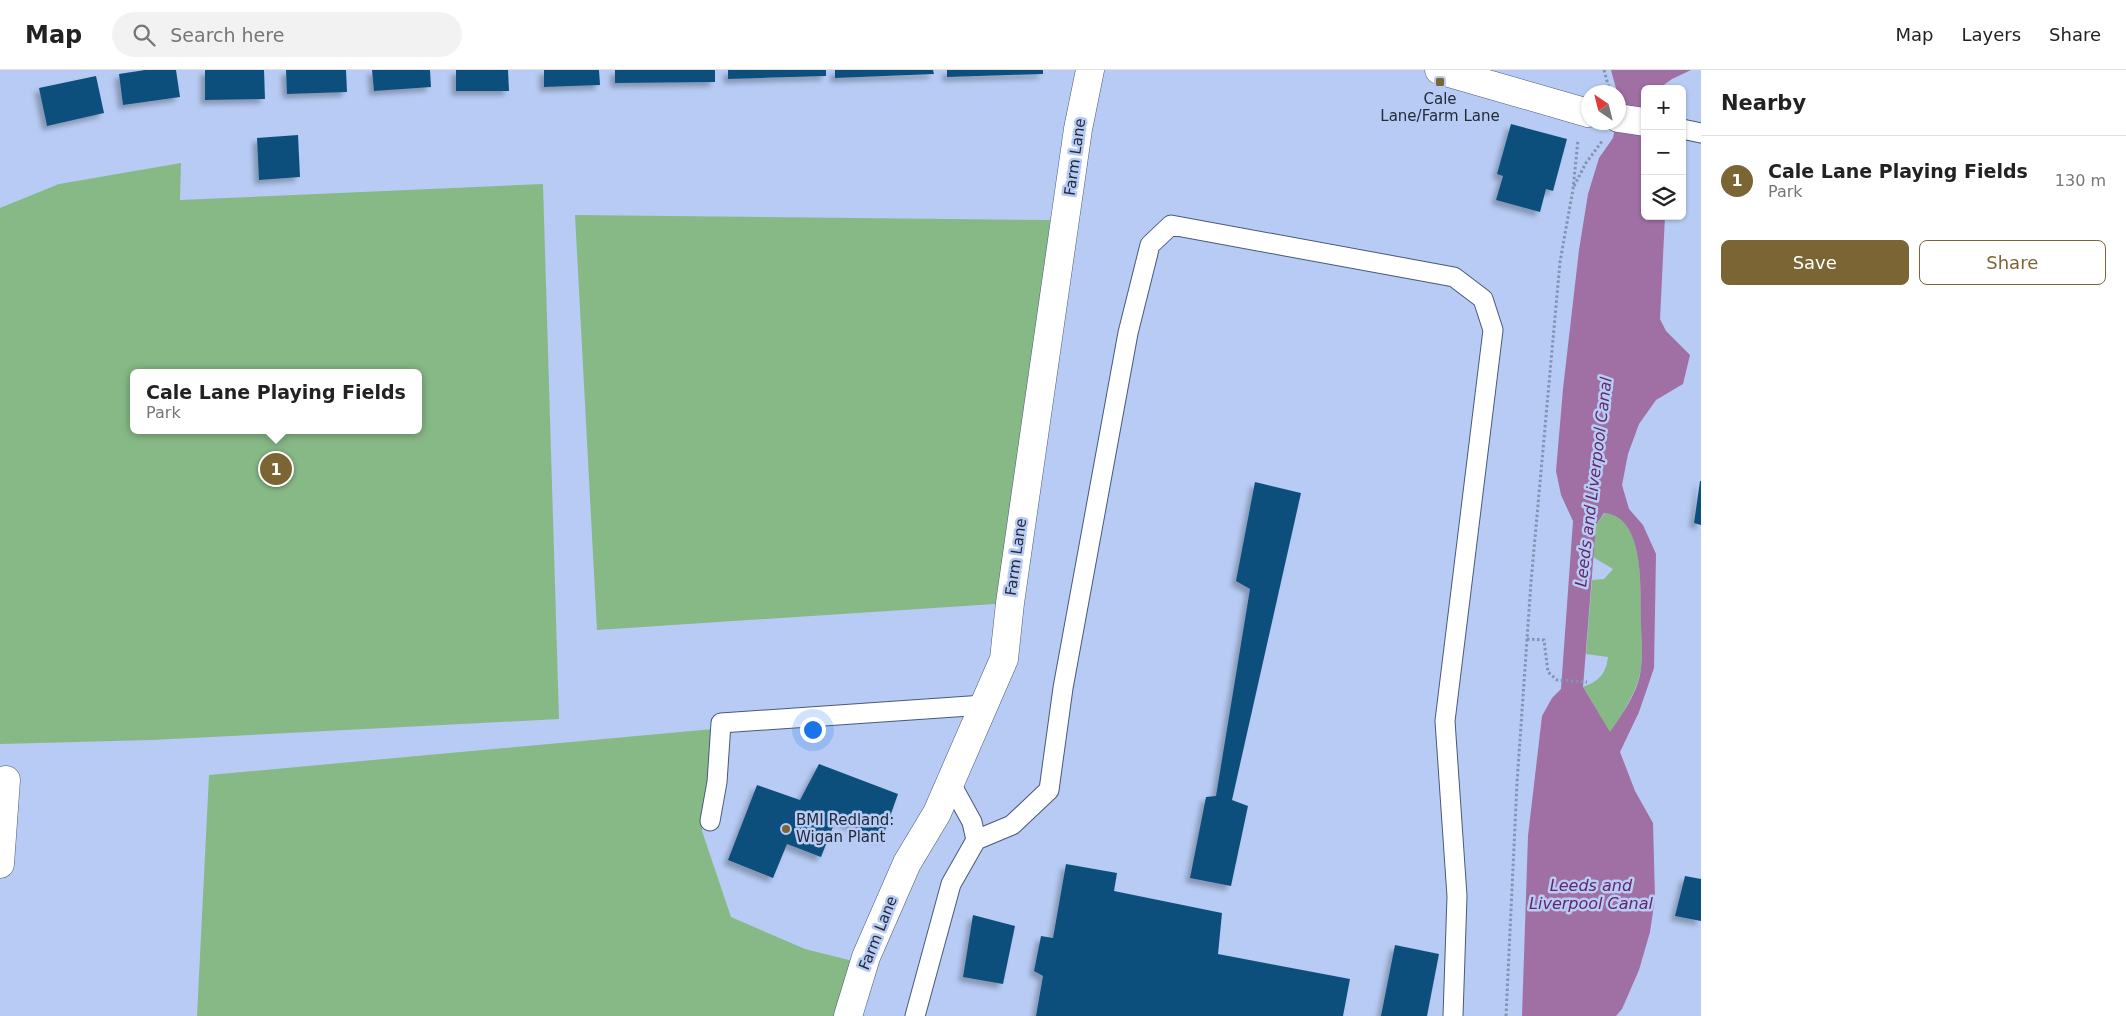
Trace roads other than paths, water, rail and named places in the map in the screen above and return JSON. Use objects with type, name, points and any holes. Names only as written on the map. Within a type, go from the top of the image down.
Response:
[{"type":"street","name":"Farm Lane","points":[[848,1016],[866,957],[907,863],[936,813],[1004,659],[1010,603],[1078,128],[1090,70]]},
{"type":"street","points":[[1439,70],[1581,112]]},
{"type":"street","points":[[1626,124],[1641,122]]},
{"type":"street","points":[[0,864],[6,780]]},
{"type":"lane","points":[[1686,130],[1701,133]]},
{"type":"lane","points":[[915,1016],[951,884],[976,840],[1012,825],[1049,790],[1063,688],[1125,353],[1150,245],[1171,226],[1454,277],[1483,299],[1493,330],[1444,721],[1457,896],[1454,1016]]},
{"type":"lane","points":[[710,821],[717,782],[721,723],[984,704]]},
{"type":"lane","points":[[950,782],[972,822],[976,840]]},
{"type":"water","name":"Leeds and Liverpool Canal","points":[[1611,70],[1691,70],[1664,85],[1641,85],[1641,220],[1665,220],[1660,319],[1666,331],[1690,355],[1683,384],[1656,400],[1639,424],[1628,454],[1622,485],[1629,509],[1643,525],[1656,554],[1654,668],[1639,712],[1620,752],[1635,791],[1653,823],[1655,898],[1650,932],[1639,970],[1622,1009],[1616,1016],[1522,1016],[1528,836],[1542,716],[1552,698],[1561,689],[1573,521],[1561,495],[1556,471],[1563,389],[1579,250],[1588,194],[1599,158],[1613,138],[1615,130],[1626,130],[1626,85],[1615,85]],"holes":[[[1604,513],[1618,517],[1627,527],[1634,541],[1638,557],[1641,593],[1642,657],[1640,677],[1634,693],[1610,732],[1583,687],[1596,525]]]},
{"type":"place","name":"Cale Lane/Farm Lane","points":[[1440,82]]},
{"type":"place","name":"Cale Lane Playing Fields","points":[[276,469]]},
{"type":"place","name":"BMI Redland: Wigan Plant","points":[[786,829]]}]
